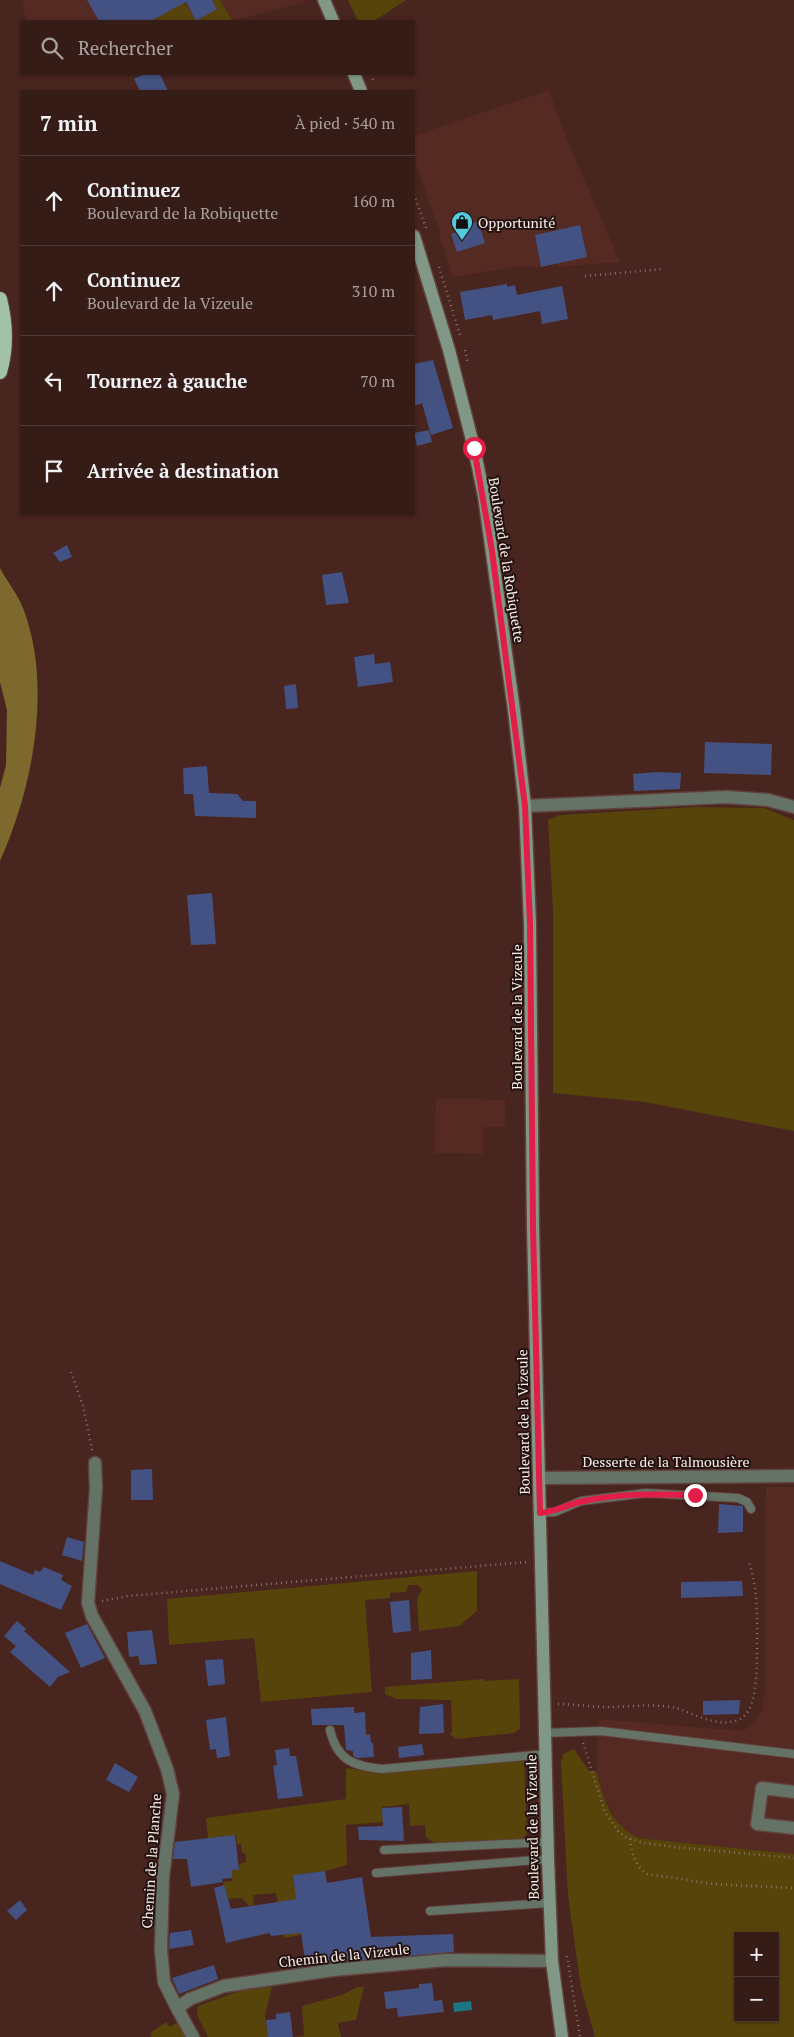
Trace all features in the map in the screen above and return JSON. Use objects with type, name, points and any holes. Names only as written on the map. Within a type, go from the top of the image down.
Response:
[{"type":"highway","points":[[0,298],[5,334],[5,350],[0,372]]},
{"type":"main road","points":[[324,0],[333,20]]},
{"type":"main road","points":[[354,75],[361,90]]},
{"type":"main road","name":"Boulevard de la Robiquette","points":[[415,239],[435,302],[474,448],[492,551],[525,806]]},
{"type":"main road","name":"Boulevard de la Vizeule","points":[[525,806],[530,924],[533,1227],[549,1903],[552,1961],[562,2037]]},
{"type":"street","points":[[525,806],[727,797],[768,800],[794,807]]},
{"type":"street","name":"Chemin de la Planche","points":[[95,1462],[96,1488],[88,1603],[92,1616],[146,1710],[167,1769],[173,1794],[163,1877],[161,1950],[164,1982],[177,2008]]},
{"type":"street","name":"Desserte de la Talmousière","points":[[539,1478],[794,1476]]},
{"type":"street","points":[[794,1792],[762,1788],[757,1824],[794,1828]]},
{"type":"street","name":"Chemin de la Vizeule","points":[[177,2008],[190,2000],[224,1986],[333,1970],[446,1960],[552,1961]]},
{"type":"street","points":[[177,2008],[193,2037]]},
{"type":"lane","points":[[540,1513],[555,1512],[582,1502],[646,1493],[738,1498],[747,1502],[751,1509]]},
{"type":"lane","points":[[330,1730],[333,1745],[340,1755],[350,1762],[373,1768],[546,1754]]},
{"type":"lane","points":[[545,1733],[601,1731],[794,1754]]},
{"type":"lane","points":[[384,1850],[548,1842]]},
{"type":"lane","points":[[376,1873],[548,1859]]},
{"type":"lane","points":[[430,1911],[549,1903]]},
{"type":"path","points":[[585,276],[663,269]]},
{"type":"path","points":[[71,1372],[83,1406],[95,1462]]},
{"type":"path","points":[[544,1704],[673,1708],[700,1718],[716,1721],[738,1720],[745,1716],[755,1692],[757,1664],[757,1600],[754,1576],[748,1560]]},
{"type":"path","points":[[88,1603],[128,1596],[541,1561]]},
{"type":"path","points":[[580,1731],[605,1812],[618,1831],[630,1839],[675,1847],[794,1858]]},
{"type":"path","points":[[630,1839],[632,1853],[639,1868],[647,1874],[713,1884],[794,1888]]},
{"type":"shaded area","points":[[22,0],[305,0],[306,2],[235,20],[26,20]]},
{"type":"shaded area","points":[[183,0],[195,20],[153,20],[175,8]]},
{"type":"shaded area","points":[[212,0],[220,0],[231,20],[198,20],[217,9]]},
{"type":"shaded area","points":[[348,0],[406,0],[376,20],[358,20]]},
{"type":"shaded area","points":[[549,90],[566,137],[620,262],[558,267],[557,264],[541,267],[518,267],[453,277],[440,239],[440,232],[415,162],[415,136]]},
{"type":"shaded area","points":[[0,568],[21,603],[32,638],[37,670],[38,703],[30,769],[12,832],[0,861],[0,788],[6,765],[7,710],[0,682]]},
{"type":"shaded area","points":[[694,807],[764,808],[794,820],[794,1131],[645,1102],[553,1093],[553,911],[548,820],[560,815]]},
{"type":"shaded area","points":[[436,1098],[505,1100],[505,1127],[483,1127],[483,1154],[434,1153]]},
{"type":"shaded area","points":[[766,1487],[794,1487],[794,1854],[638,1838],[624,1829],[616,1820],[603,1797],[596,1771],[599,1719],[743,1731],[754,1722],[762,1710],[765,1687]]},
{"type":"shaded area","points":[[477,1571],[477,1611],[459,1626],[419,1631],[417,1598],[422,1590],[418,1585],[408,1585],[406,1592],[390,1593],[390,1598],[365,1600],[372,1692],[261,1702],[254,1638],[169,1645],[167,1599]]},
{"type":"shaded area","points":[[484,1679],[485,1681],[519,1679],[520,1729],[514,1733],[456,1739],[449,1733],[452,1732],[451,1700],[396,1699],[385,1694],[385,1687]]},
{"type":"shaded area","points":[[574,1749],[589,1771],[596,1771],[602,1792],[614,1818],[628,1832],[638,1838],[794,1854],[794,2037],[595,2037],[581,1988],[568,1896],[561,1762],[563,1754]]},
{"type":"shaded area","points":[[524,1758],[527,1834],[522,1839],[436,1844],[426,1837],[425,1825],[410,1826],[409,1804],[382,1807],[383,1822],[346,1825],[347,1865],[325,1871],[293,1875],[301,1935],[284,1938],[276,1893],[253,1895],[254,1905],[249,1906],[242,1898],[228,1899],[223,1882],[232,1881],[232,1870],[239,1870],[239,1864],[246,1862],[245,1853],[242,1853],[241,1844],[237,1845],[236,1835],[208,1838],[206,1818],[346,1799],[346,1768],[382,1773]]},
{"type":"shaded area","points":[[272,1987],[265,2015],[268,2037],[208,2037],[197,2015],[198,2006],[242,1990]]},
{"type":"shaded area","points":[[357,1987],[364,1987],[356,2020],[338,2023],[341,2037],[294,2037],[304,2036],[302,2006],[342,1995]]},
{"type":"shaded area","points":[[166,2022],[170,2027],[176,2023],[180,2024],[187,2037],[150,2037],[152,2036],[150,2033]]},
{"type":"water","points":[[471,2001],[472,2010],[454,2012],[453,2003]]},
{"type":"building","points":[[87,0],[212,0],[217,9],[195,20],[186,2],[153,20],[98,20]]},
{"type":"building","points":[[142,75],[160,75],[168,90],[140,90],[134,79]]},
{"type":"building","points":[[478,221],[485,243],[457,252],[451,234],[461,231],[460,227]]},
{"type":"building","points":[[580,225],[587,257],[541,267],[535,235]]},
{"type":"building","points":[[507,284],[507,287],[515,285],[517,295],[562,286],[568,319],[542,324],[540,311],[493,320],[492,315],[465,320],[460,292]]},
{"type":"building","points":[[433,360],[453,428],[431,435],[422,403],[415,406],[415,364]]},
{"type":"building","points":[[429,430],[432,442],[417,446],[415,433]]},
{"type":"building","points":[[67,545],[72,557],[60,562],[53,553]]},
{"type":"building","points":[[342,572],[349,603],[326,605],[322,575]]},
{"type":"building","points":[[374,654],[375,664],[390,662],[393,682],[358,687],[354,657]]},
{"type":"building","points":[[296,684],[298,708],[286,709],[284,686]]},
{"type":"building","points":[[705,742],[772,744],[771,775],[704,773]]},
{"type":"building","points":[[207,766],[209,793],[237,794],[243,801],[256,801],[256,818],[195,816],[193,794],[184,794],[183,768]]},
{"type":"building","points":[[681,773],[680,789],[634,791],[633,774]]},
{"type":"building","points":[[212,893],[216,944],[191,945],[187,895]]},
{"type":"building","points":[[152,1469],[153,1500],[131,1500],[131,1470]]},
{"type":"building","points":[[719,1504],[743,1506],[743,1532],[718,1533]]},
{"type":"building","points":[[67,1537],[84,1542],[82,1561],[62,1555]]},
{"type":"building","points":[[0,1561],[33,1575],[35,1570],[40,1572],[44,1567],[63,1575],[61,1580],[72,1586],[61,1610],[0,1584]]},
{"type":"building","points":[[742,1581],[743,1596],[681,1598],[681,1582]]},
{"type":"building","points":[[409,1600],[411,1631],[393,1633],[390,1602]]},
{"type":"building","points":[[17,1621],[26,1629],[24,1631],[70,1672],[58,1677],[50,1687],[10,1652],[16,1646],[4,1636]]},
{"type":"building","points":[[87,1624],[105,1658],[81,1668],[65,1633]]},
{"type":"building","points":[[152,1630],[157,1664],[140,1665],[138,1656],[129,1657],[127,1632]]},
{"type":"building","points":[[431,1650],[432,1679],[411,1680],[411,1653]]},
{"type":"building","points":[[223,1659],[225,1684],[208,1686],[205,1660]]},
{"type":"building","points":[[740,1700],[739,1714],[703,1715],[703,1701]]},
{"type":"building","points":[[443,1704],[444,1733],[419,1734],[420,1707]]},
{"type":"building","points":[[354,1707],[354,1713],[365,1712],[366,1735],[370,1734],[374,1757],[357,1758],[353,1756],[353,1751],[346,1750],[344,1725],[312,1725],[311,1709]]},
{"type":"building","points":[[226,1717],[230,1756],[217,1758],[216,1749],[210,1750],[206,1720]]},
{"type":"building","points":[[422,1744],[424,1755],[399,1758],[398,1747]]},
{"type":"building","points":[[289,1748],[290,1756],[296,1756],[303,1796],[278,1799],[273,1766],[277,1765],[275,1750]]},
{"type":"building","points":[[115,1763],[138,1777],[129,1792],[106,1780]]},
{"type":"building","points":[[402,1807],[404,1841],[359,1840],[358,1827],[383,1826],[382,1808]]},
{"type":"building","points":[[235,1835],[239,1870],[232,1870],[232,1878],[222,1879],[223,1882],[191,1887],[187,1859],[173,1859],[175,1842]]},
{"type":"building","points":[[325,1871],[327,1883],[362,1877],[371,1937],[453,1934],[454,1952],[306,1966],[301,1933],[271,1936],[269,1933],[226,1943],[214,1888],[224,1885],[231,1909],[278,1902],[296,1899],[293,1875]]},
{"type":"building","points":[[20,1900],[27,1910],[16,1920],[7,1911]]},
{"type":"building","points":[[191,1930],[194,1945],[169,1949],[170,1933]]},
{"type":"building","points":[[214,1965],[218,1979],[179,1994],[172,1978]]},
{"type":"building","points":[[432,1983],[434,2001],[442,2000],[444,2012],[398,2017],[397,2008],[386,2009],[384,1992],[419,1988],[419,1984]]},
{"type":"building","points":[[290,2012],[293,2037],[268,2037],[266,2020],[276,2019],[276,2014]]},
{"type":"place","name":"Opportunité","points":[[462,241]]},
{"type":"route","points":[[474,448],[484,496],[514,710],[525,806],[529,868],[533,1227],[540,1513],[555,1512],[582,1502],[612,1496],[646,1493],[695,1495]]}]
